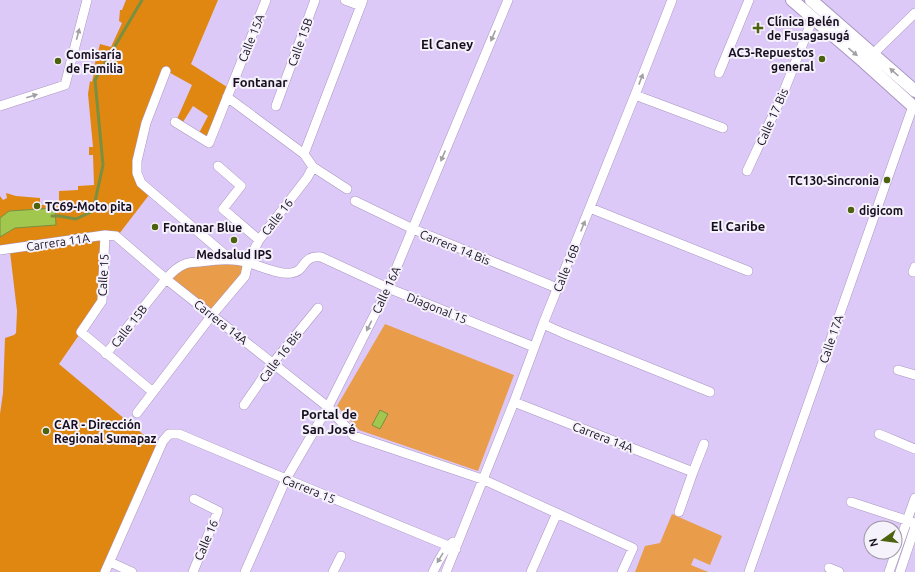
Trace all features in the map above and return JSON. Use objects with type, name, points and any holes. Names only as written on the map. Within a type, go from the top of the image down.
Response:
[{"type":"main road","points":[[792,0],[914,107]]},
{"type":"main road","points":[[811,0],[915,91]]},
{"type":"street","points":[[0,106],[65,85],[87,0]]},
{"type":"street","name":"Calle 15A","points":[[175,122],[210,143],[266,0]]},
{"type":"street","name":"Calle 15B","points":[[276,106],[315,0]]},
{"type":"street","points":[[304,154],[362,3],[345,0]]},
{"type":"street","name":"Calle 16A","points":[[245,572],[286,480],[328,407],[388,288],[508,0]]},
{"type":"street","name":"Calle 16B","points":[[446,572],[453,547],[460,536],[514,402],[557,288],[672,0]]},
{"type":"street","points":[[718,73],[749,0]]},
{"type":"street","points":[[873,54],[915,14]]},
{"type":"street","name":"Calle 17 Bis","points":[[747,171],[782,96],[813,18]]},
{"type":"street","points":[[166,71],[146,123],[137,161],[137,172],[139,178],[141,183],[230,259]]},
{"type":"street","points":[[635,95],[723,128]]},
{"type":"street","points":[[227,97],[304,154],[314,167],[347,189]]},
{"type":"street","name":"Calle 17A","points":[[749,572],[914,107]]},
{"type":"street","points":[[218,166],[241,186],[224,209],[259,240]]},
{"type":"street","name":"Calle 16","points":[[137,413],[212,315],[245,276],[248,262],[259,240],[314,167]]},
{"type":"street","name":"Carrera 14 Bis","points":[[354,201],[413,229],[557,288]]},
{"type":"street","points":[[590,208],[748,271]]},
{"type":"street","name":"Carrera 11A","points":[[0,250],[105,235],[116,236]]},
{"type":"street","name":"Calle 15","points":[[105,235],[102,301],[81,332],[106,354]]},
{"type":"street","name":"Carrera 14A","points":[[116,236],[166,279],[328,407],[354,436],[482,479],[633,548],[622,572]]},
{"type":"street","name":"Diagonal 15","points":[[166,279],[174,270],[186,263],[230,259],[248,262],[283,273],[292,274],[299,270],[308,259],[313,256],[321,257],[388,288],[534,347]]},
{"type":"street","name":"Calle 15B","points":[[106,354],[166,279]]},
{"type":"street","name":"Calle 16 Bis","points":[[244,405],[274,363],[318,308]]},
{"type":"street","points":[[543,324],[710,392]]},
{"type":"street","points":[[106,354],[153,392]]},
{"type":"street","points":[[898,370],[915,375]]},
{"type":"street","name":"Carrera 14A","points":[[514,402],[692,472]]},
{"type":"street","name":"Carrera 15","points":[[110,562],[163,441],[170,434],[179,434],[286,480],[453,547]]},
{"type":"street","points":[[879,434],[915,450]]},
{"type":"street","points":[[679,512],[692,472],[704,444]]},
{"type":"street","points":[[889,572],[911,522],[915,498]]},
{"type":"street","name":"Calle 16","points":[[193,572],[218,511],[194,499]]},
{"type":"street","points":[[851,502],[911,522]]},
{"type":"street","points":[[532,572],[556,513]]},
{"type":"street","points":[[900,572],[915,527]]},
{"type":"street","name":"Calle 16B","points":[[433,572],[439,559],[453,547]]},
{"type":"street","points":[[333,572],[341,556]]},
{"type":"street","points":[[105,572],[110,562],[132,572]]},
{"type":"street","points":[[829,568],[839,572]]},
{"type":"shaded area","points":[[126,0],[218,0],[191,64],[227,87],[208,138],[199,133],[208,116],[193,106],[183,122],[177,119],[192,85],[163,69],[133,160],[149,195],[119,234],[106,231],[0,246],[0,196],[3,200],[7,198],[6,193],[16,196],[40,198],[40,205],[59,204],[59,191],[78,190],[78,186],[94,185],[93,155],[89,155],[89,147],[93,147],[88,94],[90,81],[92,82],[100,44],[111,47],[122,23],[119,21],[120,10],[122,10]]},
{"type":"shaded area","points":[[55,208],[56,225],[15,228],[0,237],[0,218],[9,211]]},
{"type":"shaded area","points":[[101,239],[99,299],[79,335],[59,364],[157,446],[101,572],[0,572],[0,414],[3,393],[5,338],[16,333],[17,311],[10,252]]},
{"type":"shaded area","points":[[227,262],[245,264],[243,275],[212,312],[169,279],[188,266]]},
{"type":"shaded area","points":[[385,324],[514,375],[478,471],[359,430],[337,406]]},
{"type":"shaded area","points":[[380,410],[388,414],[380,429],[372,425]]},
{"type":"shaded area","points":[[672,514],[722,536],[710,565],[694,558],[691,565],[708,572],[635,572],[645,546],[660,543]]},
{"type":"waterway","points":[[52,216],[76,219],[93,211],[103,165],[95,80],[142,0]]},
{"type":"place","name":"Clínica Belén de Fusagasugá","points":[[758,28]]},
{"type":"place","name":"AC3-Repuestos general","points":[[822,59]]},
{"type":"place","name":"Comisaría de Familia","points":[[58,61]]},
{"type":"place","name":"TC130-Sincronia","points":[[887,180]]},
{"type":"place","name":"TC69-Moto pita","points":[[37,206]]},
{"type":"place","name":"digicom","points":[[851,210]]},
{"type":"place","name":"Fontanar Blue","points":[[155,227]]},
{"type":"place","name":"Medsalud IPS","points":[[234,240]]},
{"type":"place","name":"CAR - Dirección Regional Sumapaz","points":[[46,431]]},
{"type":"district","name":"El Caney","points":[[447,44]]},
{"type":"district","name":"Fontanar","points":[[260,82]]},
{"type":"district","name":"El Caribe","points":[[738,226]]},
{"type":"district","name":"Portal de San José","points":[[329,422]]}]
